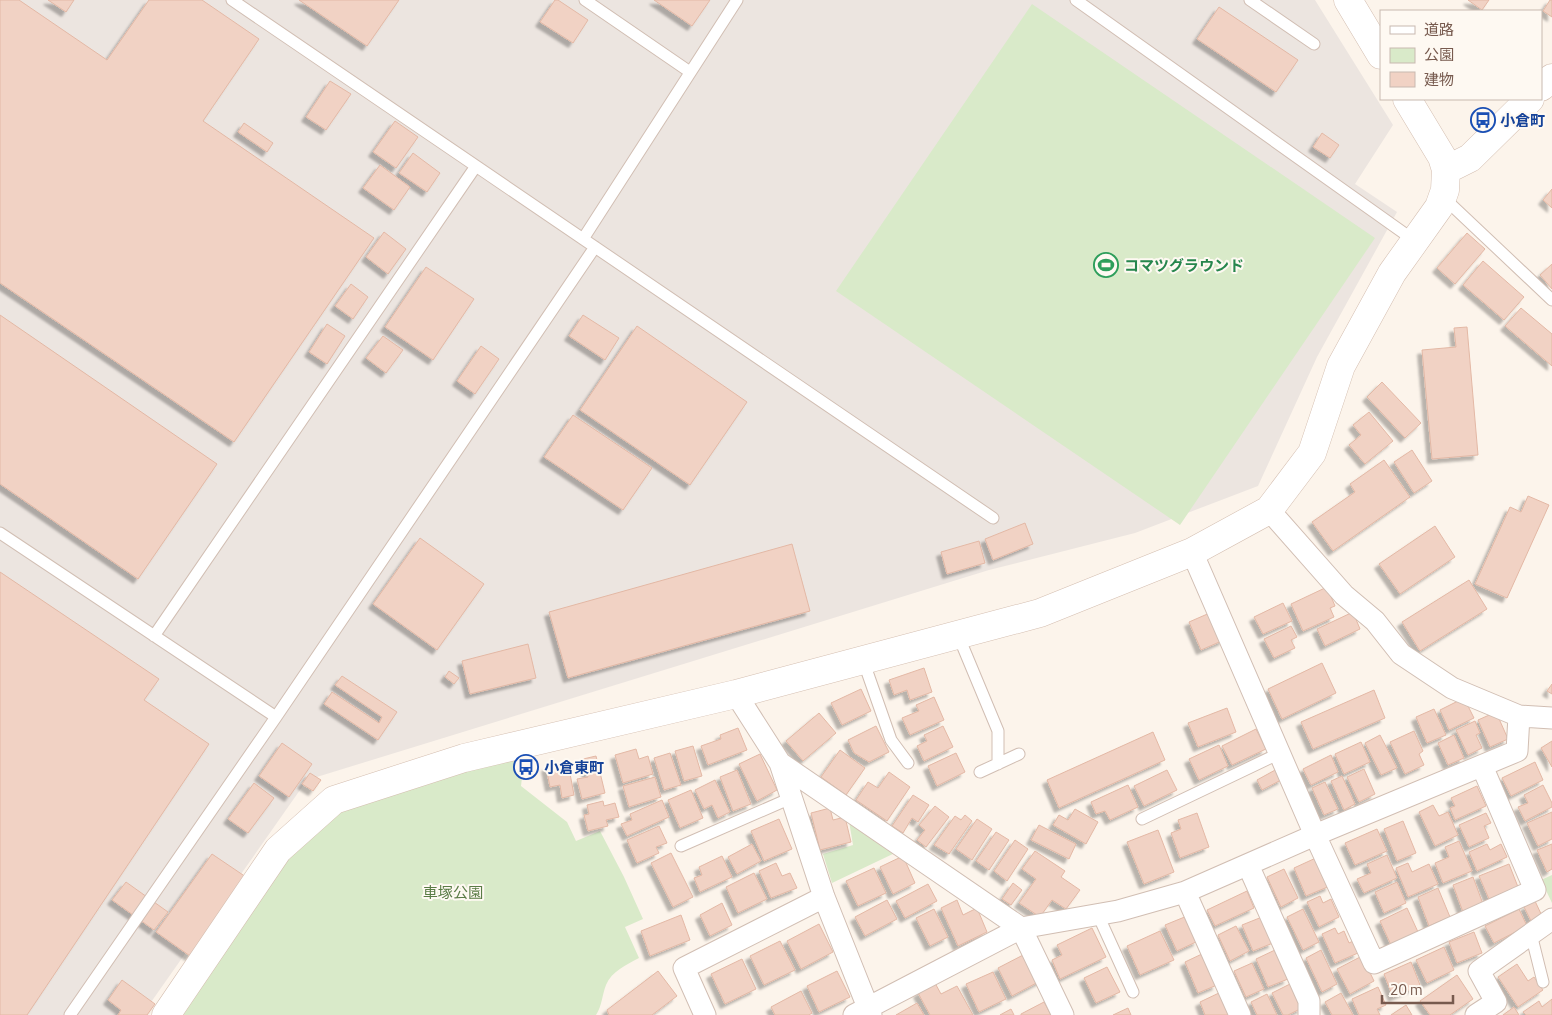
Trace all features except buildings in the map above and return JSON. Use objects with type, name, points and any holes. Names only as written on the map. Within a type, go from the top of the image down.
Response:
[{"type":"street","points":[[1348,0],[1380,53]]},
{"type":"street","points":[[1542,87],[1552,78]]},
{"type":"street","points":[[166,1015],[278,850],[334,800],[464,758],[736,694],[1040,613],[1192,552],[1269,510],[1312,453],[1341,366],[1392,273],[1439,207],[1443,197],[1446,170],[1442,157],[1408,100]]},
{"type":"street","points":[[1446,170],[1470,158],[1529,100]]},
{"type":"street","points":[[1269,510],[1344,595],[1375,621],[1401,654],[1452,688],[1519,716],[1552,718]]},
{"type":"street","points":[[1192,552],[1315,835],[1374,963],[1535,890],[1482,766]]},
{"type":"street","points":[[736,694],[780,763],[864,1013],[1021,928],[1118,911],[1185,892],[1315,835],[1517,751],[1519,716]]},
{"type":"street","points":[[780,763],[1021,928],[1063,1015]]},
{"type":"street","points":[[1248,865],[1309,1001],[1310,1015]]},
{"type":"street","points":[[1185,892],[1240,1015]]},
{"type":"street","points":[[705,1015],[684,968],[824,897]]},
{"type":"street","points":[[1476,1015],[1496,1002],[1479,971],[1552,919]]},
{"type":"lane","points":[[585,0],[690,72]]},
{"type":"lane","points":[[583,239],[737,0]]},
{"type":"lane","points":[[1076,0],[1415,241]]},
{"type":"lane","points":[[1250,0],[1314,44]]},
{"type":"lane","points":[[234,1],[993,518]]},
{"type":"lane","points":[[154,636],[476,166]]},
{"type":"lane","points":[[1443,197],[1552,300]]},
{"type":"lane","points":[[70,1015],[276,718],[595,247]]},
{"type":"lane","points":[[0,532],[276,718]]},
{"type":"lane","points":[[958,635],[998,731],[998,764]]},
{"type":"lane","points":[[863,660],[891,740],[908,763]]},
{"type":"lane","points":[[1142,819],[1280,753]]},
{"type":"lane","points":[[980,772],[1019,754]]},
{"type":"lane","points":[[681,846],[791,798]]},
{"type":"lane","points":[[1098,915],[1133,992]]},
{"type":"lane","points":[[1531,934],[1543,982]]},
{"type":"shaded area","points":[[0,0],[1315,0],[1393,125],[1355,184],[1397,212],[1317,357],[1258,486],[1135,533],[989,570],[307,780],[142,1015],[0,1015]]},
{"type":"green space","name":"コマツグラウンド","points":[[1032,4],[1375,238],[1180,525],[836,291]]},
{"type":"green space","name":"車塚公園","points":[[526,743],[521,786],[567,822],[576,841],[600,831],[643,919],[625,927],[639,958],[612,976],[605,989],[596,1015],[174,1015],[302,829],[334,800]]},
{"type":"green space","points":[[849,821],[897,852],[832,883],[823,854],[853,845]]},
{"type":"green space","points":[[1552,875],[1552,903],[1541,880]]},
{"type":"place","name":"小倉町","points":[[1483,120]]},
{"type":"place","name":"コマツグラウンド","points":[[1106,265]]},
{"type":"place","name":"小倉東町","points":[[526,767]]}]
